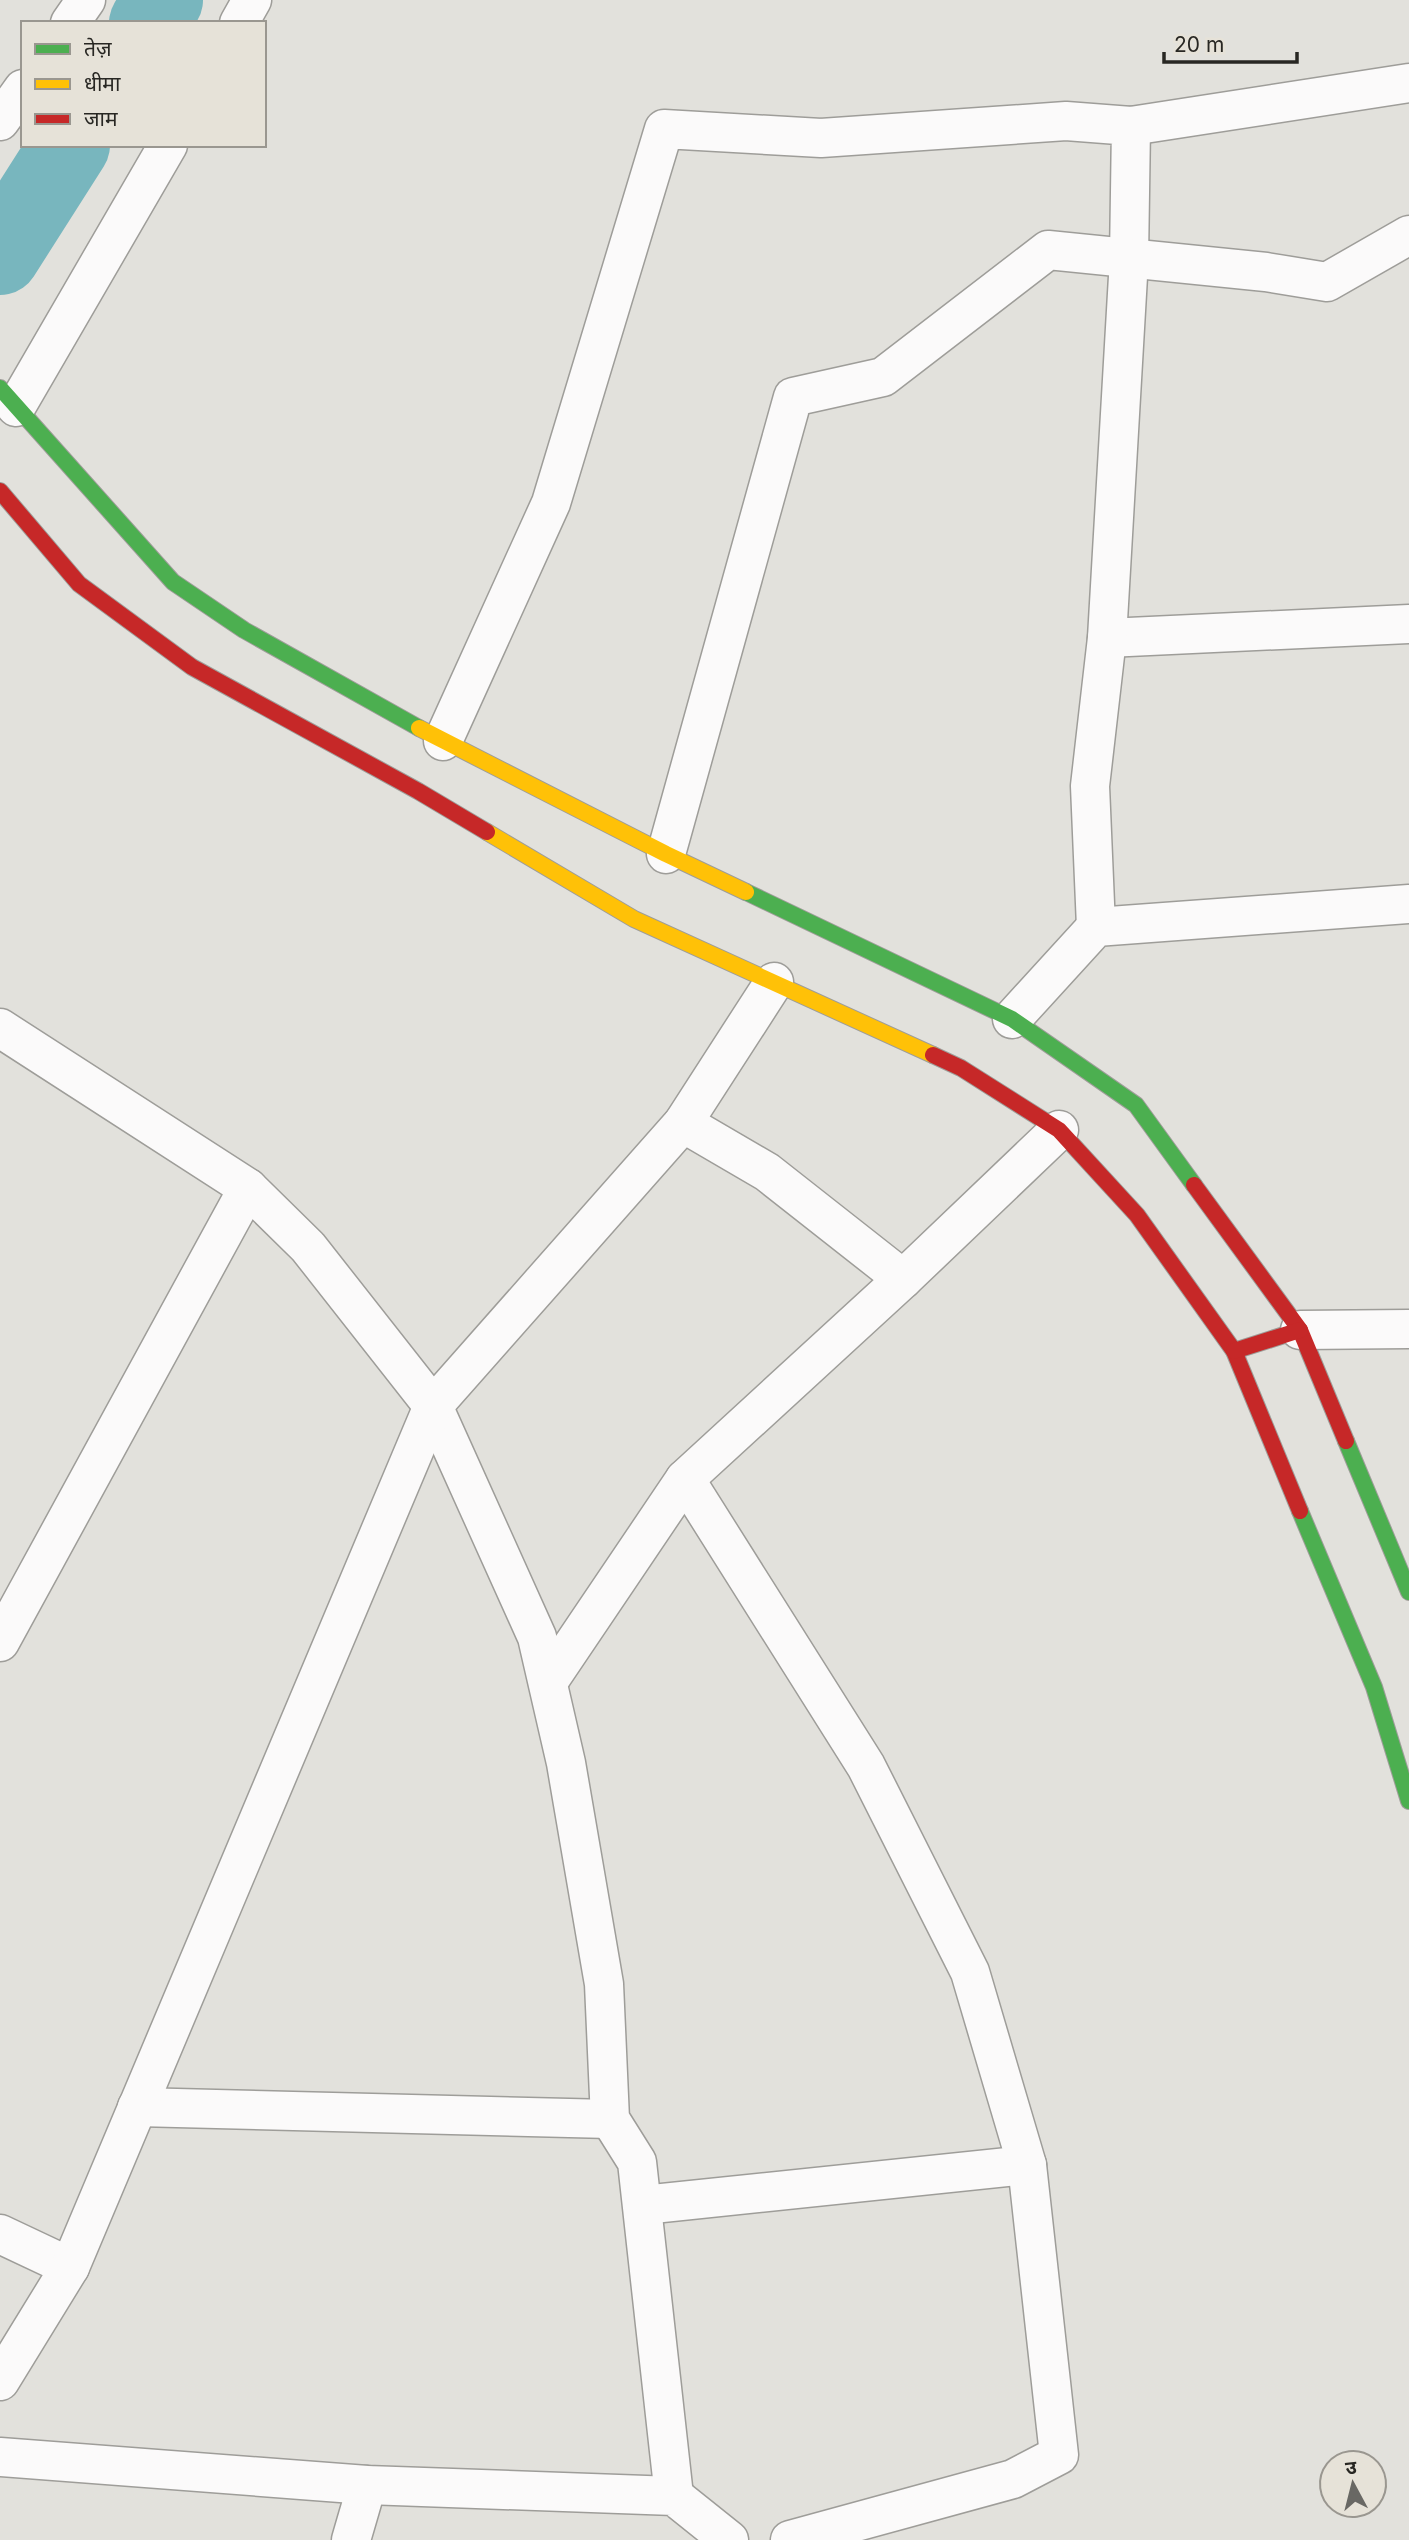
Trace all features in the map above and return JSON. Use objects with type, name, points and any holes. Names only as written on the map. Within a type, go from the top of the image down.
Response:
[{"type":"street","points":[[70,21],[86,0]]},
{"type":"street","points":[[240,21],[252,0]]},
{"type":"street","points":[[443,741],[551,503],[664,129],[821,138],[1066,121],[1130,126],[1409,83]]},
{"type":"street","points":[[0,121],[21,92]]},
{"type":"street","points":[[1096,927],[1090,786],[1107,638],[1129,259],[1130,126]]},
{"type":"street","points":[[167,147],[8,397],[173,582],[244,630],[443,741],[666,854],[1012,1019],[1136,1105],[1300,1330],[1409,1592]]},
{"type":"street","points":[[666,854],[793,397],[883,377],[1048,250],[1266,272],[1327,282],[1409,235]]},
{"type":"street","points":[[0,491],[79,584],[192,667],[418,791],[634,919],[961,1068],[1059,1130],[1137,1214],[1234,1351],[1374,1687],[1409,1801]]},
{"type":"street","points":[[1107,638],[1409,624]]},
{"type":"street","points":[[1012,1019],[1096,927],[1409,904]]},
{"type":"street","points":[[0,2381],[70,2267],[433,1406],[683,1123],[774,982]]},
{"type":"street","points":[[0,1028],[248,1188],[308,1247],[433,1406],[537,1637],[566,1763],[604,1984],[610,2119],[638,2162],[674,2496]]},
{"type":"street","points":[[683,1123],[767,1172],[903,1279]]},
{"type":"street","points":[[548,1682],[685,1479],[903,1279],[1059,1130]]},
{"type":"street","points":[[0,1642],[9,1602],[248,1188]]},
{"type":"street","points":[[1234,1351],[1300,1330],[1409,1329]]},
{"type":"street","points":[[685,1479],[866,1766],[970,1972],[1027,2165],[1059,2455],[1013,2479],[790,2540]]},
{"type":"street","points":[[137,2107],[610,2119]]},
{"type":"street","points":[[643,2205],[1027,2165]]},
{"type":"street","points":[[0,2234],[70,2267]]},
{"type":"street","points":[[0,2457],[367,2485],[674,2496],[729,2540]]},
{"type":"street","points":[[351,2540],[367,2485]]},
{"type":"waterway","points":[[150,21],[163,0]]},
{"type":"waterway","points":[[0,255],[69,147]]},
{"type":"traffic: fast","points":[[0,388],[173,582],[244,630],[419,728]]},
{"type":"traffic: fast","points":[[746,892],[1012,1019],[1136,1105],[1194,1185]]},
{"type":"traffic: fast","points":[[1346,1441],[1409,1592]]},
{"type":"traffic: fast","points":[[1300,1511],[1374,1687],[1409,1801]]},
{"type":"traffic: slow","points":[[419,728],[746,892]]},
{"type":"traffic: slow","points":[[487,832],[634,919],[933,1055]]},
{"type":"traffic: jam","points":[[0,491],[79,584],[192,667],[418,791],[487,832]]},
{"type":"traffic: jam","points":[[933,1055],[961,1068],[1059,1130],[1137,1215],[1234,1351],[1300,1511]]},
{"type":"traffic: jam","points":[[1194,1185],[1300,1330],[1346,1441]]},
{"type":"traffic: jam","points":[[1234,1351],[1300,1330]]}]
